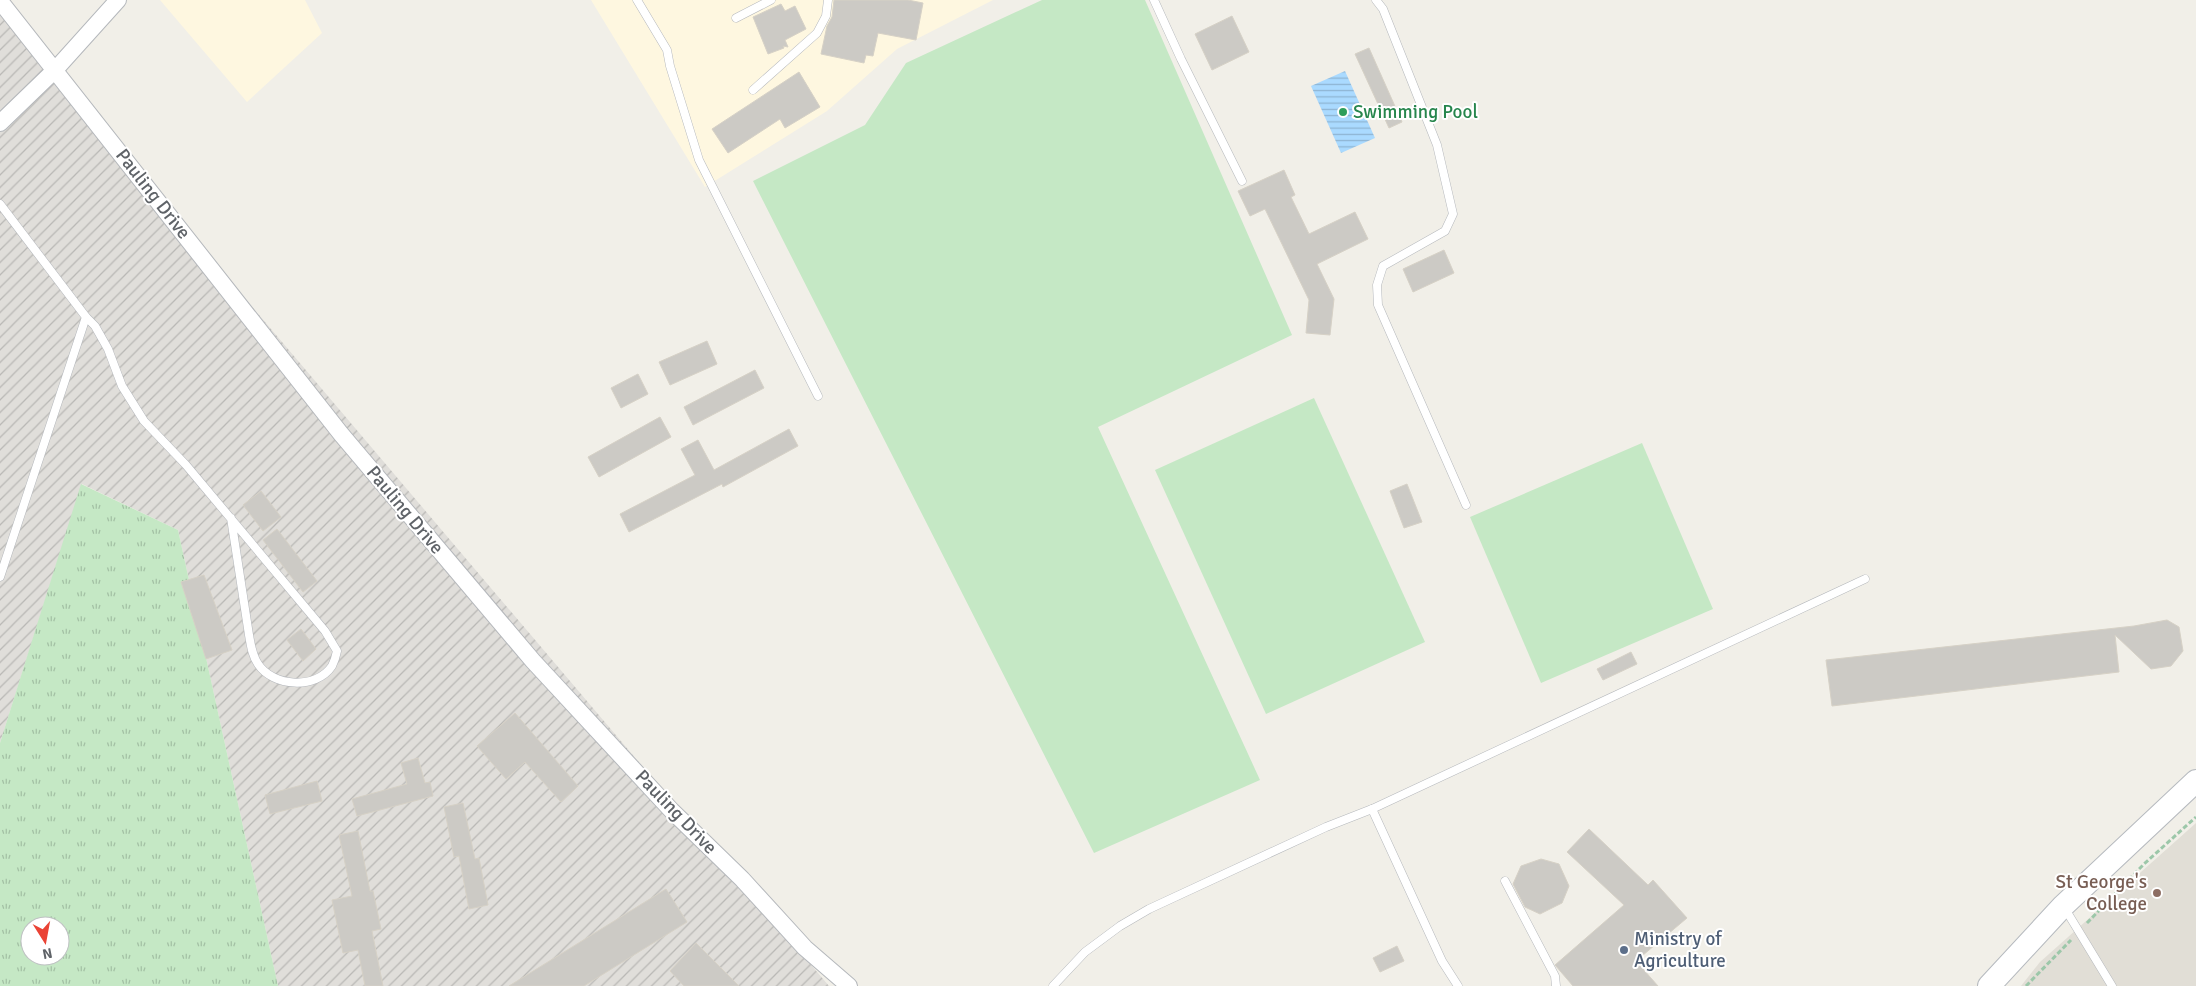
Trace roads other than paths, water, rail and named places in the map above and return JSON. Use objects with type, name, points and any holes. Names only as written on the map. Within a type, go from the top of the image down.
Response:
[{"type":"main road","points":[[1989,986],[2063,906],[2196,781]]},
{"type":"street","points":[[0,123],[55,70],[118,0]]},
{"type":"street","name":"Pauling Drive","points":[[0,1],[341,434],[533,661],[672,811],[742,879],[805,948],[849,986]]},
{"type":"lane","points":[[637,0],[667,50],[670,66],[699,160],[818,396]]},
{"type":"lane","points":[[736,18],[770,0]]},
{"type":"lane","points":[[753,90],[817,32],[826,16],[828,0]]},
{"type":"lane","points":[[1154,0],[1242,182]]},
{"type":"lane","points":[[1376,0],[1383,9],[1436,145],[1453,214],[1445,231],[1383,266],[1377,285],[1378,305],[1466,505]]},
{"type":"lane","points":[[0,204],[86,317],[95,326],[108,349],[122,386],[144,421],[186,465],[231,518],[325,631],[337,651],[332,666],[321,676],[308,681],[287,684],[259,666],[252,654],[231,518]]},
{"type":"lane","points":[[0,577],[86,317]]},
{"type":"lane","points":[[1053,986],[1085,952],[1120,926],[1149,909],[1326,827],[1372,810],[1865,578]]},
{"type":"lane","points":[[1372,810],[1442,961],[1458,986]]},
{"type":"lane","points":[[1505,882],[1555,976],[1556,986]]},
{"type":"lane","points":[[2063,906],[2112,986]]},
{"type":"water","name":"Swimming Pool","points":[[1345,71],[1375,138],[1341,153],[1311,86]]},
{"type":"place","name":"Swimming Pool","points":[[1343,112]]},
{"type":"place","name":"St George's College","points":[[2157,893]]},
{"type":"place","name":"Ministry of Agriculture","points":[[1624,950]]}]
